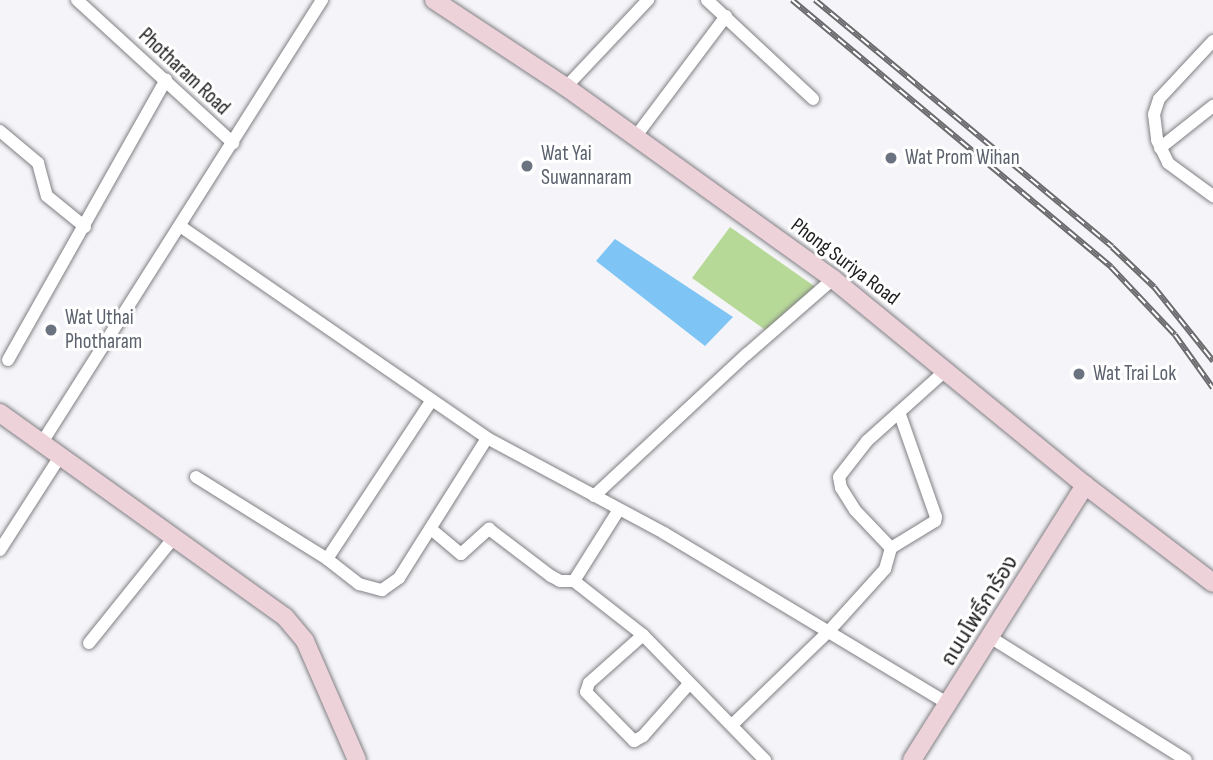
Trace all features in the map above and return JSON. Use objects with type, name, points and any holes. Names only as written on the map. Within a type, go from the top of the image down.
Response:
[{"type":"main road","name":"Phong Suriya Road","points":[[434,0],[566,87],[833,279],[1085,485],[1213,583]]},
{"type":"main road","points":[[0,413],[43,441],[285,617],[305,641],[357,760]]},
{"type":"main road","name":"ถนนโพธิ์การ้อง","points":[[912,760],[1085,485]]},
{"type":"street","name":"Photharam Road","points":[[78,0],[233,143]]},
{"type":"street","points":[[43,441],[322,0]]},
{"type":"street","points":[[566,87],[648,0]]},
{"type":"street","points":[[707,0],[813,99]]},
{"type":"street","points":[[636,136],[726,16]]},
{"type":"street","points":[[1213,40],[1156,104],[1155,129],[1160,148],[1175,169],[1213,196]]},
{"type":"street","points":[[8,360],[166,80]]},
{"type":"street","points":[[1160,148],[1213,106]]},
{"type":"street","points":[[0,131],[38,163],[47,196],[85,227]]},
{"type":"street","points":[[180,226],[487,438],[618,511],[664,533],[949,704]]},
{"type":"street","points":[[594,496],[747,354],[833,279]]},
{"type":"street","points":[[732,725],[876,582],[891,558],[891,548],[855,510],[841,488],[839,477],[867,440],[946,370]]},
{"type":"street","points":[[327,559],[431,401]]},
{"type":"street","points":[[891,548],[935,521],[936,517],[899,412]]},
{"type":"street","points":[[197,477],[327,559],[359,584],[382,590],[399,578],[487,438]]},
{"type":"street","points":[[0,550],[61,455]]},
{"type":"street","points":[[574,581],[618,511]]},
{"type":"street","points":[[431,529],[461,554],[489,529],[551,576],[560,581],[574,581],[643,635],[732,725],[759,759]]},
{"type":"street","points":[[89,642],[174,536]]},
{"type":"street","points":[[643,635],[586,687],[594,701],[634,741],[643,736],[689,684]]},
{"type":"street","points":[[990,637],[1186,760]]},
{"type":"green space","points":[[730,227],[817,288],[767,331],[692,278]]},
{"type":"water","points":[[615,239],[733,317],[705,346],[596,261]]},
{"type":"railway","points":[[792,0],[1111,267],[1175,335],[1213,388]]},
{"type":"railway","points":[[815,0],[1112,247],[1154,287],[1213,361]]},
{"type":"place","name":"Wat Prom Wihan","points":[[891,158]]},
{"type":"place","name":"Wat Yai Suwannaram","points":[[527,166]]},
{"type":"place","name":"Wat Uthai Photharam","points":[[51,330]]},
{"type":"place","name":"Wat Trai Lok","points":[[1079,374]]}]
